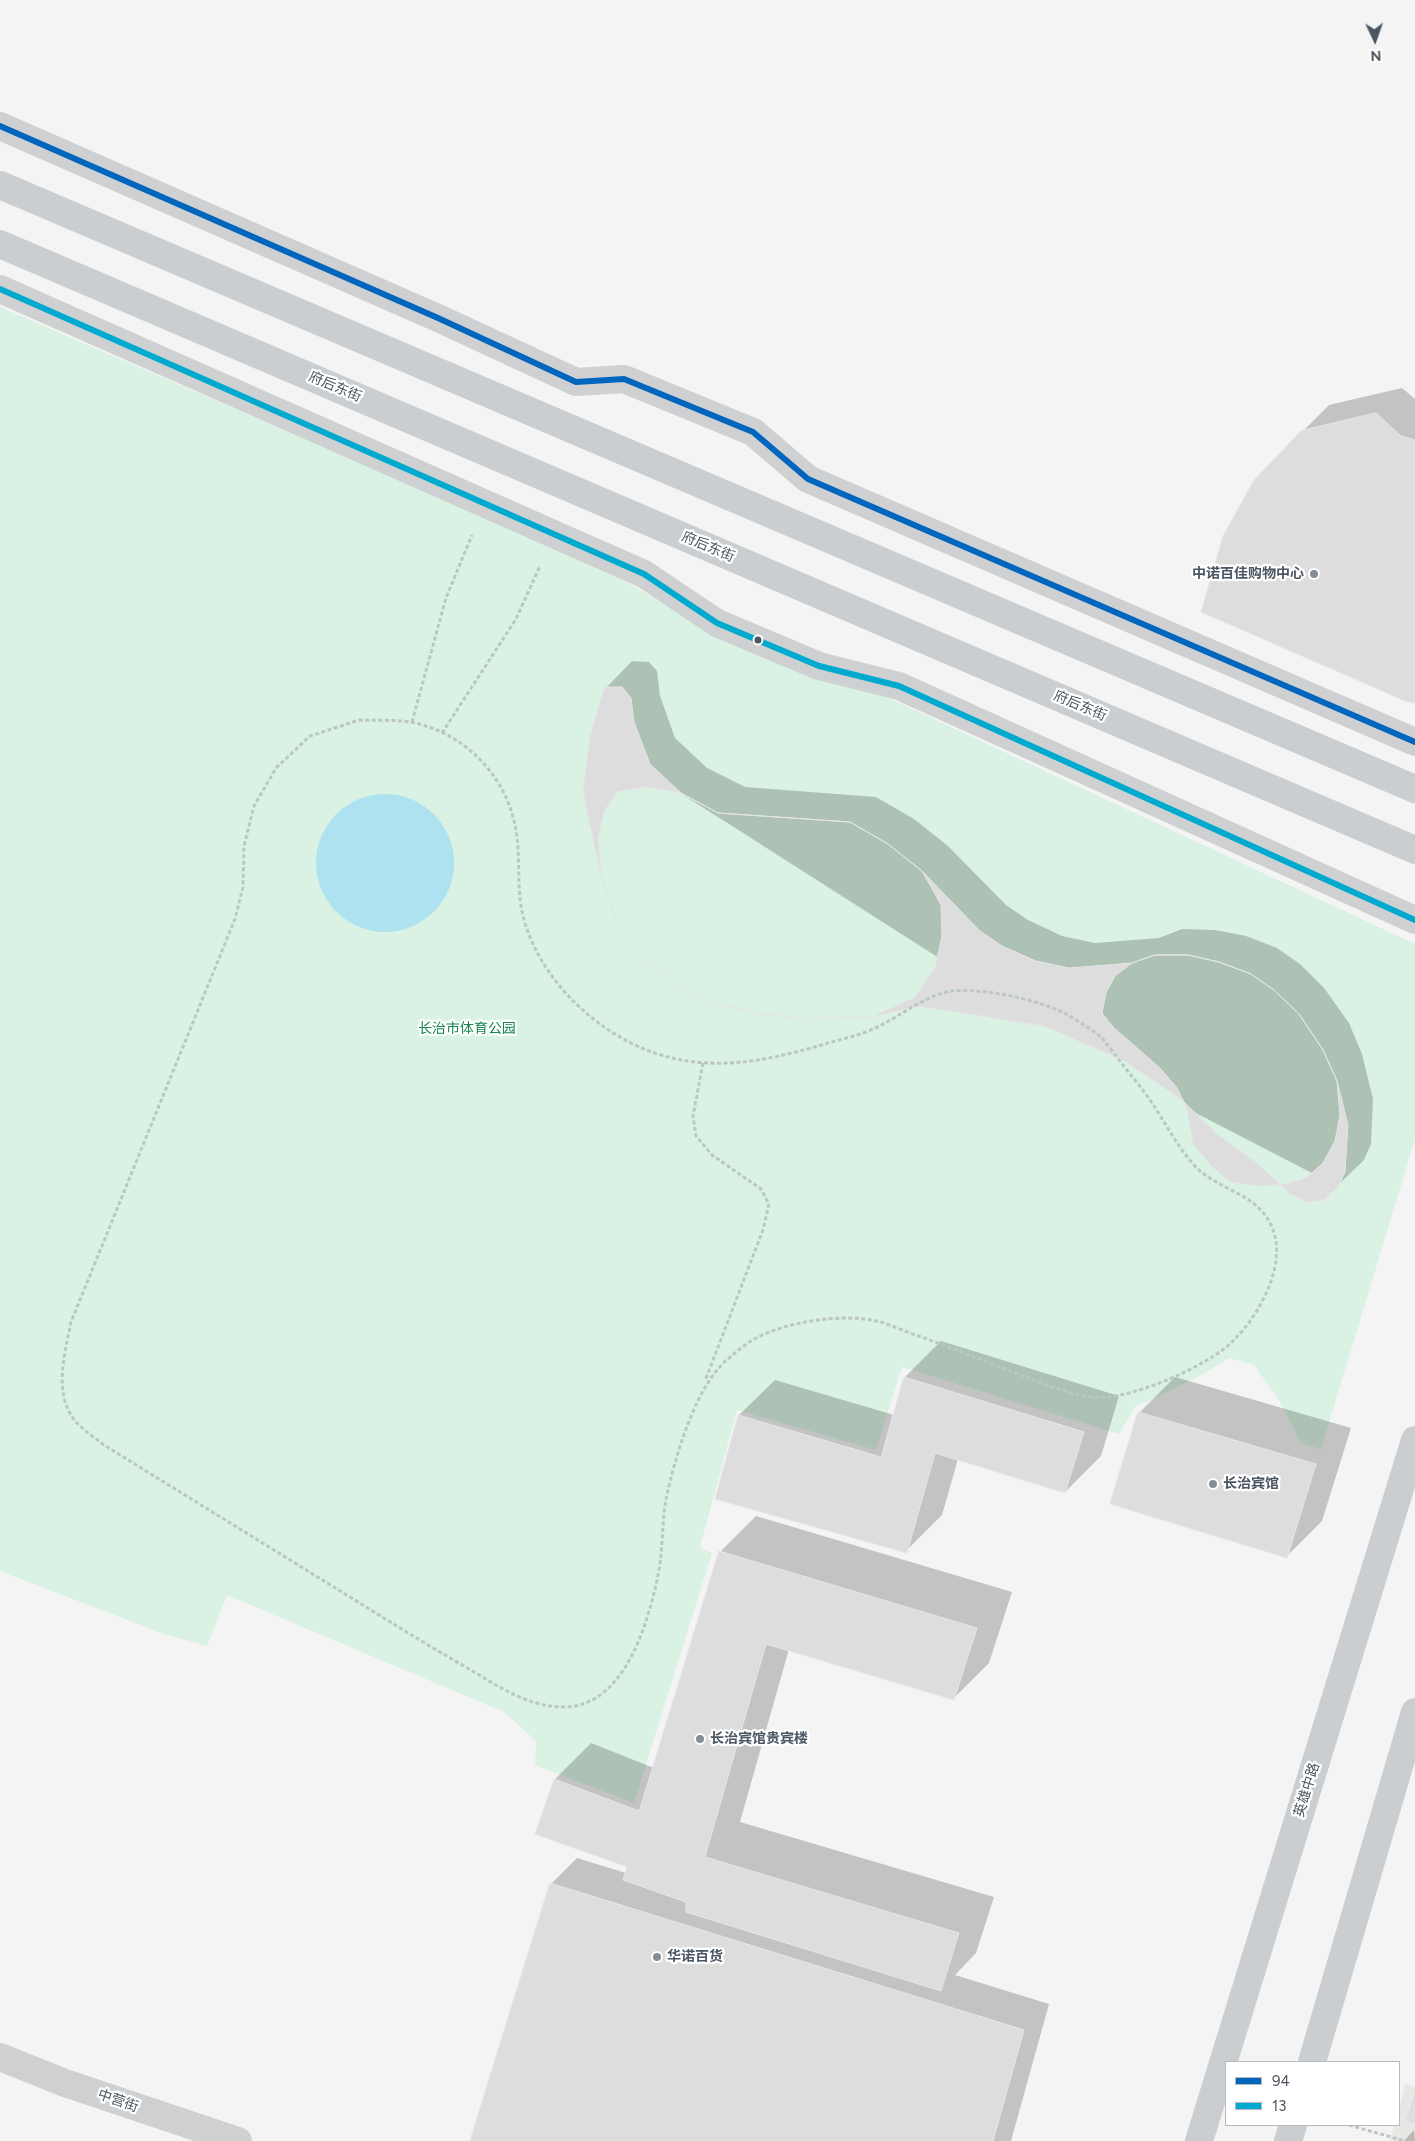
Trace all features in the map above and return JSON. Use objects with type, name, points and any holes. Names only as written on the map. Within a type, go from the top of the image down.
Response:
[{"type":"main road","points":[[0,184],[1415,789]]},
{"type":"main road","name":"府后东街","points":[[0,244],[1415,850]]},
{"type":"main road","name":"英雄中路","points":[[1198,2141],[1415,1440]]},
{"type":"main road","points":[[1312,2061],[1415,1712]]},
{"type":"main road","points":[[1288,2141],[1293,2126]]},
{"type":"street","points":[[0,126],[438,318],[576,382],[624,379],[753,432],[808,479],[1415,742]]},
{"type":"street","points":[[0,289],[644,574],[717,623],[819,666],[899,686],[1415,920]]},
{"type":"street","name":"中营街","points":[[0,2057],[65,2083],[238,2141]]},
{"type":"path","points":[[412,722],[446,598],[484,504]]},
{"type":"path","points":[[442,732],[516,620],[554,534]]},
{"type":"path","points":[[703,1063],[694,1116],[696,1136],[712,1155],[761,1189],[770,1204],[686,1432],[666,1500],[660,1563],[640,1641],[617,1680],[595,1701],[565,1708],[523,1700],[515,1696],[441,1653],[104,1445],[76,1421],[64,1396],[62,1365],[72,1322],[234,919],[243,887],[244,846],[254,806],[276,768],[310,736],[359,720],[412,722],[442,732],[467,749],[493,771],[510,805],[518,838],[519,885],[523,917],[537,952],[565,992],[604,1028],[644,1049],[688,1062],[741,1064],[790,1054],[870,1031],[945,992],[970,990],[1028,1000],[1062,1012],[1103,1039],[1151,1101],[1176,1143],[1202,1174],[1252,1200],[1271,1225],[1278,1255],[1272,1283],[1236,1339],[1208,1361],[1170,1379],[1124,1394],[1096,1398],[1088,1396],[1054,1387],[873,1320],[828,1319],[795,1325],[756,1337],[719,1365],[703,1386]]},
{"type":"path","points":[[1352,2126],[1404,2141]]},
{"type":"shaded area","points":[[1405,2084],[1415,2087],[1415,2141],[1390,2141],[1394,2126],[1400,2126],[1400,2105]]},
{"type":"green space","name":"长治市体育公园","points":[[0,307],[603,568],[684,616],[859,684],[1415,944],[1415,1139],[1321,1449],[1301,1443],[1279,1400],[1254,1365],[1229,1358],[1198,1377],[1135,1407],[1119,1434],[902,1367],[876,1450],[737,1410],[700,1547],[712,1553],[634,1803],[535,1765],[536,1741],[504,1712],[227,1595],[207,1646],[164,1634],[0,1571]]},
{"type":"water","points":[[385,794],[411,800],[434,814],[448,837],[454,863],[448,889],[434,912],[411,926],[385,932],[359,926],[336,912],[322,889],[316,863],[322,837],[336,814],[359,800]]},
{"type":"building","name":"中诺百佳购物中心","points":[[1376,413],[1401,436],[1415,440],[1415,703],[1405,701],[1201,612],[1223,536],[1254,480],[1301,431]]},
{"type":"building","points":[[605,687],[622,687],[631,698],[634,722],[650,764],[681,793],[718,813],[850,822],[888,844],[922,871],[980,931],[1002,946],[1036,961],[1069,968],[1132,963],[1155,955],[1188,955],[1219,962],[1251,974],[1274,990],[1299,1014],[1323,1050],[1337,1081],[1348,1125],[1345,1172],[1338,1187],[1324,1200],[1306,1202],[1290,1194],[1257,1163],[1217,1134],[1182,1100],[1124,1061],[1044,1026],[918,1006],[872,1017],[804,1019],[754,1013],[716,1003],[674,983],[638,953],[616,922],[601,877],[583,791],[590,736]]},
{"type":"building","points":[[645,787],[681,793],[718,813],[850,822],[888,844],[922,871],[941,905],[942,936],[935,968],[915,997],[872,1017],[804,1019],[754,1013],[716,1003],[674,983],[638,953],[616,922],[601,877],[598,837],[605,810],[617,792]]},
{"type":"building","points":[[1155,955],[1188,955],[1219,962],[1251,974],[1274,990],[1299,1014],[1323,1050],[1337,1081],[1340,1115],[1335,1141],[1323,1163],[1306,1178],[1286,1184],[1258,1186],[1230,1182],[1211,1166],[1193,1144],[1187,1109],[1177,1088],[1160,1068],[1114,1028],[1102,1013],[1106,993],[1115,976],[1132,963]]},
{"type":"building","points":[[904,1377],[1084,1432],[1065,1493],[935,1453],[907,1553],[715,1499],[738,1415],[881,1457]]},
{"type":"building","name":"长治宾馆","points":[[1138,1412],[1316,1464],[1287,1558],[1110,1504]]},
{"type":"building","name":"长治宾馆贵宾楼","points":[[719,1551],[977,1628],[954,1700],[766,1644],[705,1857],[959,1933],[941,1991],[686,1912],[686,1902],[623,1880],[627,1867],[535,1834],[554,1779],[639,1811]]},
{"type":"building","name":"华诺百货","points":[[550,1883],[1024,2030],[993,2141],[470,2141]]},
{"type":"building","points":[[1415,2091],[1415,2124],[1406,2121]]},
{"type":"transit line","name":"94","points":[[0,126],[438,318],[576,382],[624,379],[753,432],[808,479],[1415,742]]},
{"type":"transit line","name":"13","points":[[0,289],[644,574],[717,623],[819,666],[899,686],[1415,920]]},
{"type":"place","name":"中诺百佳购物中心","points":[[1314,574]]},
{"type":"place","name":"长治宾馆","points":[[1213,1484]]},
{"type":"place","name":"长治宾馆贵宾楼","points":[[700,1739]]},
{"type":"place","name":"华诺百货","points":[[657,1957]]}]
